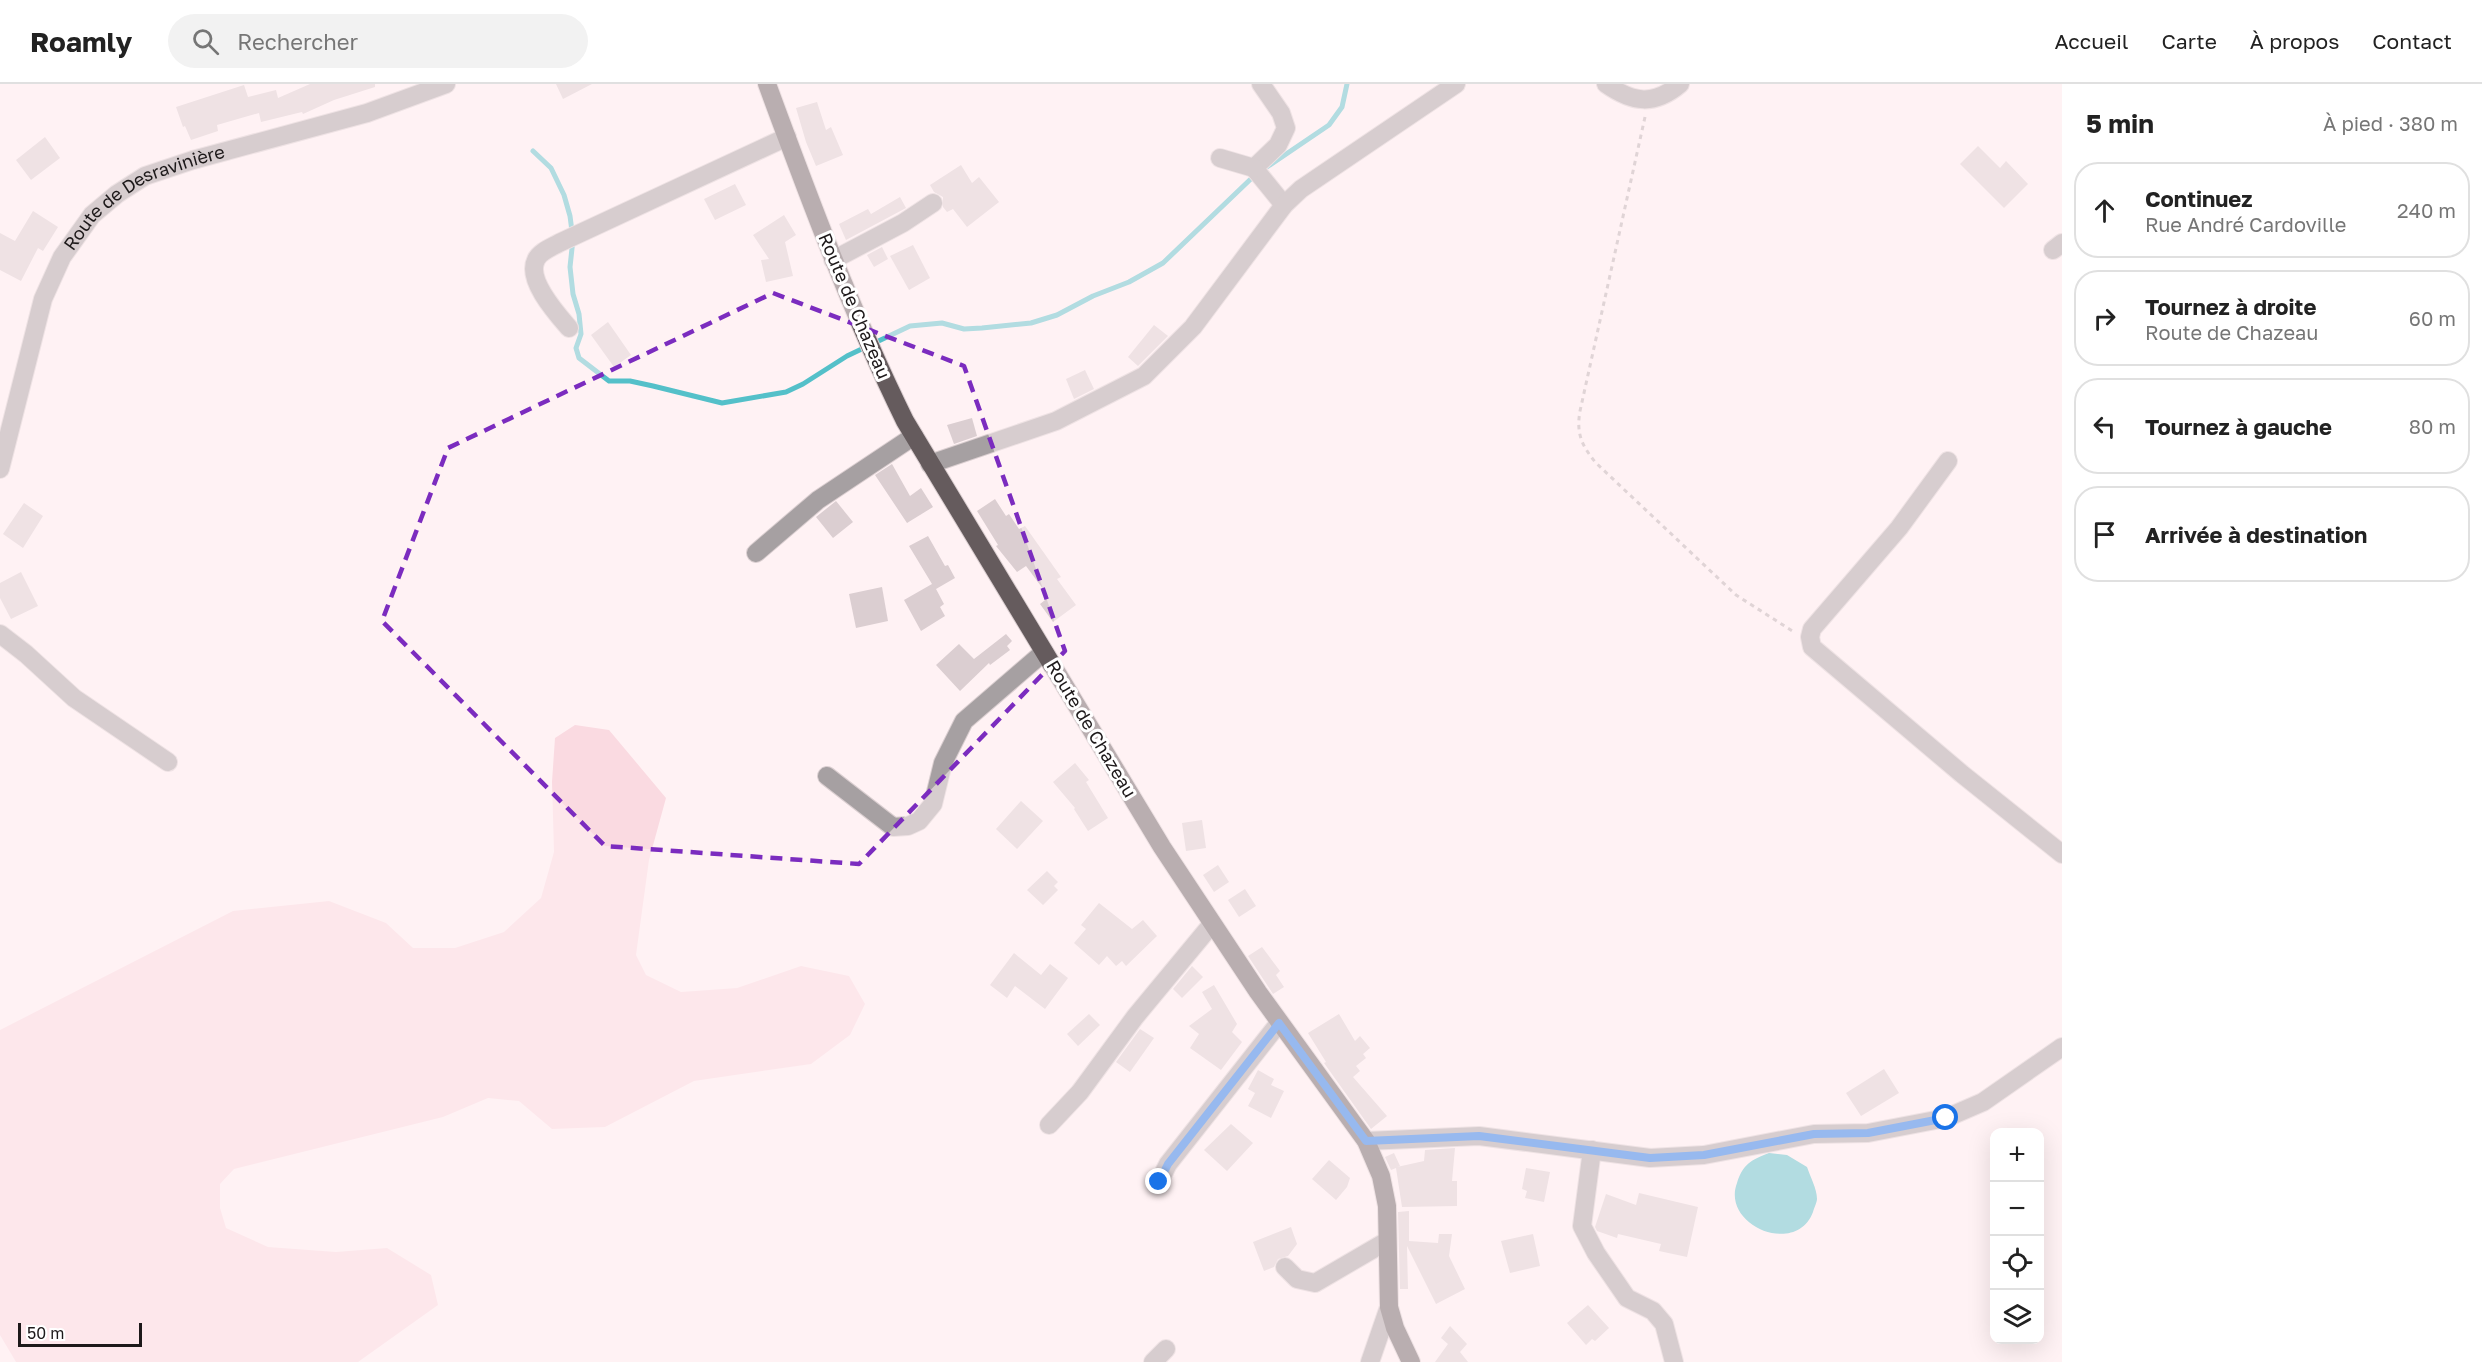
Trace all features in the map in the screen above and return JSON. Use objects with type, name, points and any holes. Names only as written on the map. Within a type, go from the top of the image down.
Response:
[{"type":"main road","name":"Route de Chazeau","points":[[767,84],[833,260],[881,372],[914,436],[1162,847],[1279,1023],[1366,1141],[1381,1176],[1386,1206],[1389,1307],[1395,1328],[1411,1362]]},
{"type":"street","name":"Route de Desravinière","points":[[0,469],[44,298],[62,257],[92,215],[117,194],[145,176],[193,160],[367,113],[446,84]]},
{"type":"street","points":[[1254,168],[1278,145],[1286,128],[1281,113],[1261,84]]},
{"type":"street","points":[[930,464],[1056,421],[1144,376],[1193,327],[1284,205],[1301,189],[1456,84]]},
{"type":"street","points":[[1606,84],[1635,99],[1648,100],[1668,94],[1680,84]]},
{"type":"street","points":[[568,328],[548,303],[538,285],[535,260],[542,253],[787,137]]},
{"type":"street","points":[[1220,158],[1254,168],[1284,205]]},
{"type":"street","points":[[833,260],[903,223],[933,203]]},
{"type":"street","points":[[756,553],[818,500],[914,436]]},
{"type":"street","points":[[1948,460],[1899,528],[1812,629],[1810,638],[1812,647],[2062,854]]},
{"type":"street","points":[[0,634],[26,654],[74,698],[168,762]]},
{"type":"street","points":[[827,776],[893,827],[908,826],[919,821],[933,804],[943,763],[964,721],[1044,652]]},
{"type":"street","points":[[1049,1125],[1080,1092],[1135,1017],[1212,924]]},
{"type":"street","points":[[1159,1182],[1168,1164],[1279,1023]]},
{"type":"street","points":[[1366,1141],[1479,1136],[1650,1158],[1704,1155],[1814,1134],[1868,1133],[1946,1118],[1983,1102],[2062,1047]]},
{"type":"street","points":[[1592,1150],[1582,1226],[1596,1253],[1627,1298],[1653,1311],[1664,1324],[1674,1362]]},
{"type":"street","points":[[1285,1267],[1297,1279],[1315,1283],[1387,1241]]},
{"type":"street","points":[[1370,1362],[1389,1307]]},
{"type":"path","points":[[1648,100],[1580,411],[1578,436],[1582,447],[1596,463],[1736,595],[1785,628],[1810,638]]},
{"type":"highlighted area","points":[[773,293],[964,366],[1065,651],[859,864],[605,846],[382,621],[448,448]]},
{"type":"shaded area","points":[[575,725],[609,730],[666,798],[649,860],[636,955],[646,975],[681,992],[737,988],[801,966],[849,976],[865,1004],[850,1035],[811,1064],[694,1081],[605,1127],[552,1129],[519,1101],[488,1098],[443,1117],[234,1169],[220,1184],[220,1208],[226,1228],[268,1247],[336,1252],[387,1248],[431,1275],[438,1305],[358,1362],[16,1362],[0,1335],[0,1030],[233,911],[329,901],[386,923],[413,948],[455,948],[504,932],[541,898],[554,852],[552,782],[555,738]]},
{"type":"water","points":[[1769,1153],[1787,1155],[1807,1167],[1816,1191],[1817,1200],[1813,1212],[1804,1225],[1792,1232],[1777,1234],[1763,1230],[1740,1212],[1735,1198],[1737,1183],[1745,1167]]},
{"type":"building","points":[[310,84],[375,84],[375,87],[334,100],[303,114],[302,112],[261,122],[259,113],[217,125],[218,131],[191,140],[185,126],[183,127],[176,107],[244,85],[248,97],[276,90],[278,98]]},
{"type":"building","points":[[556,84],[592,84],[563,99]]},
{"type":"building","points":[[817,102],[826,130],[831,127],[843,155],[816,166],[796,108]]},
{"type":"building","points":[[45,137],[60,158],[31,180],[16,160]]},
{"type":"building","points":[[1978,146],[2000,168],[2006,161],[2028,184],[2004,208],[1960,164]]},
{"type":"building","points":[[961,165],[972,183],[979,177],[999,202],[967,227],[953,209],[947,212],[943,207],[943,197],[934,192],[930,185]]},
{"type":"building","points":[[735,184],[746,205],[715,220],[704,199]]},
{"type":"building","points":[[900,197],[906,208],[846,240],[839,224],[868,209],[871,214]]},
{"type":"building","points":[[33,211],[58,227],[43,251],[38,248],[21,281],[0,270],[0,233],[15,241]]},
{"type":"building","points":[[784,215],[796,235],[785,242],[793,276],[766,282],[761,260],[769,259],[753,235]]},
{"type":"building","points":[[913,245],[930,278],[909,290],[890,256]]},
{"type":"building","points":[[882,247],[888,259],[874,267],[867,255]]},
{"type":"building","points":[[608,322],[631,355],[614,367],[591,335]]},
{"type":"building","points":[[1154,325],[1168,336],[1138,366],[1128,357]]},
{"type":"building","points":[[1085,370],[1094,389],[1074,399],[1066,379]]},
{"type":"building","points":[[972,418],[977,436],[954,444],[947,425]]},
{"type":"building","points":[[892,464],[910,496],[921,488],[933,507],[907,523],[875,475]]},
{"type":"building","points":[[995,499],[1006,516],[1009,514],[1019,529],[1025,526],[1061,577],[1057,579],[1076,605],[1053,622],[1040,604],[1049,597],[1026,566],[1017,572],[996,546],[998,545],[977,511]]},
{"type":"building","points":[[836,501],[853,522],[833,538],[816,517]]},
{"type":"building","points":[[24,503],[43,516],[23,548],[3,534]]},
{"type":"building","points":[[928,536],[945,566],[948,565],[955,578],[936,589],[944,604],[940,607],[945,616],[921,631],[904,600],[932,584],[909,546]]},
{"type":"building","points":[[21,572],[38,606],[11,619],[0,598],[0,583]]},
{"type":"building","points":[[882,587],[888,621],[856,628],[849,594]]},
{"type":"building","points":[[1006,634],[1012,641],[1007,646],[1010,650],[990,665],[989,663],[960,691],[936,665],[959,644],[974,659]]},
{"type":"building","points":[[1075,763],[1089,780],[1086,782],[1108,818],[1088,831],[1075,808],[1053,782]]},
{"type":"building","points":[[1021,801],[1043,821],[1017,849],[996,829]]},
{"type":"building","points":[[1202,820],[1206,848],[1186,851],[1182,823]]},
{"type":"building","points":[[1218,865],[1229,882],[1214,892],[1203,875]]},
{"type":"building","points":[[1047,871],[1058,882],[1054,886],[1058,890],[1043,905],[1027,890]]},
{"type":"building","points":[[1245,889],[1256,906],[1239,917],[1228,900]]},
{"type":"building","points":[[1099,903],[1132,929],[1143,920],[1157,936],[1126,966],[1122,961],[1116,966],[1107,956],[1099,965],[1074,943],[1086,929],[1081,925]]},
{"type":"building","points":[[1262,947],[1280,971],[1276,975],[1284,987],[1273,994],[1248,956]]},
{"type":"building","points":[[1014,953],[1041,975],[1050,964],[1068,978],[1045,1009],[1015,986],[1007,998],[990,985]]},
{"type":"building","points":[[1192,966],[1203,977],[1182,998],[1173,989]]},
{"type":"building","points":[[1214,985],[1237,1024],[1232,1032],[1242,1042],[1221,1070],[1190,1048],[1199,1034],[1189,1026],[1212,1009],[1202,992]]},
{"type":"building","points":[[1089,1014],[1100,1025],[1078,1046],[1067,1034]]},
{"type":"building","points":[[1339,1014],[1355,1041],[1360,1036],[1370,1048],[1363,1054],[1366,1058],[1356,1066],[1360,1071],[1353,1077],[1387,1116],[1371,1129],[1324,1063],[1326,1062],[1308,1033]]},
{"type":"building","points":[[1140,1029],[1154,1038],[1130,1072],[1116,1062]]},
{"type":"building","points":[[1884,1069],[1899,1093],[1861,1116],[1846,1093]]},
{"type":"building","points":[[1258,1070],[1274,1079],[1271,1085],[1284,1091],[1271,1118],[1248,1106],[1255,1093],[1248,1089]]},
{"type":"building","points":[[1231,1124],[1253,1143],[1227,1171],[1204,1150]]},
{"type":"building","points":[[1455,1148],[1452,1181],[1457,1181],[1457,1206],[1402,1207],[1396,1168],[1391,1170],[1385,1157],[1394,1153],[1400,1166],[1397,1167],[1424,1161],[1425,1150]]},
{"type":"building","points":[[1329,1160],[1350,1178],[1347,1187],[1336,1200],[1312,1179]]},
{"type":"building","points":[[1526,1168],[1550,1172],[1544,1202],[1525,1198],[1527,1191],[1522,1189]]},
{"type":"building","points":[[1639,1193],[1698,1207],[1687,1257],[1659,1251],[1661,1244],[1618,1234],[1617,1238],[1597,1231],[1595,1227],[1606,1194],[1636,1205]]},
{"type":"building","points":[[1409,1211],[1409,1241],[1438,1243],[1439,1234],[1452,1234],[1449,1256],[1465,1289],[1436,1304],[1407,1246],[1408,1289],[1400,1289],[1398,1212]]},
{"type":"building","points":[[1291,1227],[1297,1244],[1288,1256],[1278,1259],[1274,1267],[1264,1271],[1253,1242]]},
{"type":"building","points":[[1533,1234],[1540,1266],[1510,1273],[1501,1241]]},
{"type":"building","points":[[1588,1305],[1609,1328],[1595,1341],[1592,1339],[1586,1345],[1567,1323]]},
{"type":"building","points":[[1450,1326],[1467,1344],[1460,1352],[1468,1362],[1435,1362],[1448,1344],[1441,1338]]},
{"type":"waterway","points":[[1264,169],[1329,125],[1342,107],[1347,84]]},
{"type":"waterway","points":[[533,151],[551,168],[564,195],[570,216],[573,239],[570,267],[581,334],[576,348],[579,358],[609,381],[630,381],[722,403],[786,392],[847,356],[910,326],[942,323],[964,329],[982,328],[1031,323],[1057,315],[1093,296],[1129,282],[1163,263],[1256,174]]},
{"type":"route","points":[[1159,1182],[1168,1164],[1279,1023],[1366,1141],[1479,1136],[1650,1158],[1704,1155],[1762,1142],[1814,1134],[1868,1133],[1946,1118]]}]
